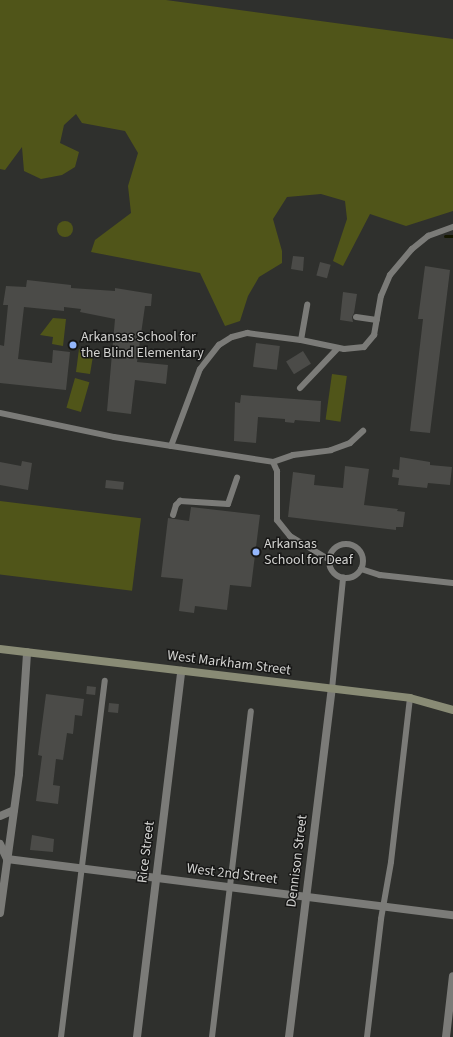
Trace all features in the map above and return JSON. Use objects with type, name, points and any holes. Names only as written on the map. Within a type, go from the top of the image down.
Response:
[{"type":"main road","name":"West Markham Street","points":[[0,649],[410,698],[453,710]]},
{"type":"street","points":[[0,913],[14,810],[23,725],[27,652]]},
{"type":"street","name":"Rice Street","points":[[137,1037],[181,671]]},
{"type":"street","name":"Dennison Street","points":[[289,1037],[332,689]]},
{"type":"street","points":[[0,816],[14,810]]},
{"type":"street","points":[[0,844],[7,859]]},
{"type":"street","name":"West 2nd Street","points":[[7,859],[453,916]]},
{"type":"street","points":[[446,1037],[453,976]]},
{"type":"lane","points":[[171,446],[200,369],[219,345],[232,337],[247,333],[301,340],[338,348],[358,349],[368,344],[374,335],[384,285],[400,260],[428,236],[453,226]]},
{"type":"lane","points":[[301,340],[307,305]]},
{"type":"lane","points":[[356,317],[377,320]]},
{"type":"lane","points":[[300,388],[338,348]]},
{"type":"lane","points":[[0,413],[100,434],[273,462],[293,455],[331,450],[350,443],[363,431]]},
{"type":"lane","points":[[273,462],[277,471],[275,515],[280,524],[290,536],[328,559],[331,570],[343,578],[354,576],[361,568],[362,556],[353,545],[337,546],[328,559]]},
{"type":"lane","points":[[174,515],[176,505],[180,501],[228,504],[237,478]]},
{"type":"lane","points":[[361,568],[380,575],[453,583]]},
{"type":"lane","points":[[332,689],[343,578]]},
{"type":"lane","points":[[61,1037],[105,681]]},
{"type":"lane","points":[[367,1037],[383,906],[391,862],[410,698]]},
{"type":"lane","points":[[212,1037],[251,711]]},
{"type":"green space","points":[[0,0],[166,0],[453,39],[453,211],[406,226],[370,214],[343,266],[333,261],[347,219],[345,201],[321,194],[287,197],[273,219],[282,251],[282,263],[259,277],[248,296],[240,321],[225,326],[200,273],[91,252],[95,240],[131,213],[128,186],[138,153],[125,131],[82,123],[76,114],[64,125],[60,143],[79,152],[75,167],[62,175],[41,179],[24,171],[22,147],[5,170],[0,169]]},
{"type":"green space","points":[[65,221],[71,223],[73,229],[71,235],[65,237],[59,235],[57,229],[59,223]]},
{"type":"green space","points":[[53,318],[66,319],[63,346],[52,344],[53,337],[40,335]]},
{"type":"green space","points":[[79,349],[87,350],[93,356],[90,374],[76,372]]},
{"type":"green space","points":[[332,374],[347,376],[340,422],[326,420]]},
{"type":"green space","points":[[75,378],[89,382],[81,412],[66,408]]},
{"type":"green space","points":[[0,501],[141,518],[132,591],[0,575]]},
{"type":"building","points":[[293,256],[304,257],[303,271],[291,269]]},
{"type":"building","points":[[320,262],[331,265],[327,278],[316,276]]},
{"type":"building","points":[[425,266],[450,270],[430,433],[410,431],[423,319],[418,319]]},
{"type":"building","points":[[27,280],[71,285],[71,288],[115,291],[115,288],[152,294],[151,306],[145,306],[137,362],[168,365],[166,384],[135,380],[131,414],[107,411],[115,319],[80,312],[81,309],[64,307],[64,311],[24,307],[18,359],[52,363],[53,350],[70,352],[66,390],[0,383],[0,345],[4,346],[8,305],[3,305],[6,286],[26,287]]},
{"type":"building","points":[[343,292],[357,294],[352,317],[353,322],[340,320]]},
{"type":"building","points":[[256,343],[280,346],[277,370],[253,367]]},
{"type":"building","points":[[303,351],[311,364],[294,374],[286,362]]},
{"type":"building","points":[[241,395],[321,401],[320,422],[295,420],[294,423],[285,422],[285,419],[258,417],[256,443],[234,441],[235,402],[240,403]]},
{"type":"building","points":[[400,457],[430,462],[430,465],[452,467],[450,485],[428,483],[427,488],[398,485],[399,478],[392,477],[393,469],[399,470]]},
{"type":"building","points":[[22,461],[32,463],[28,490],[0,485],[0,462],[21,466]]},
{"type":"building","points":[[345,466],[369,469],[364,505],[398,509],[397,511],[405,512],[403,527],[396,527],[396,530],[288,517],[293,472],[315,475],[314,485],[343,488]]},
{"type":"building","points":[[106,480],[124,482],[123,490],[105,488]]},
{"type":"building","points":[[191,507],[260,515],[251,587],[230,585],[227,610],[195,606],[194,613],[179,611],[183,579],[161,577],[168,518],[189,521]]},
{"type":"building","points":[[87,686],[96,687],[95,695],[86,694]]},
{"type":"building","points":[[46,694],[84,699],[82,716],[75,715],[73,734],[67,733],[63,760],[56,759],[53,785],[60,786],[58,804],[36,801],[42,756],[38,755]]},
{"type":"building","points":[[109,703],[119,704],[118,713],[108,712]]},
{"type":"building","points":[[32,835],[54,839],[53,852],[30,850]]},
{"type":"waterway","points":[[445,236],[453,236]]},
{"type":"place","name":"Arkansas School for the Blind Elementary","points":[[73,345]]},
{"type":"place","name":"Arkansas School for Deaf","points":[[256,552]]}]
